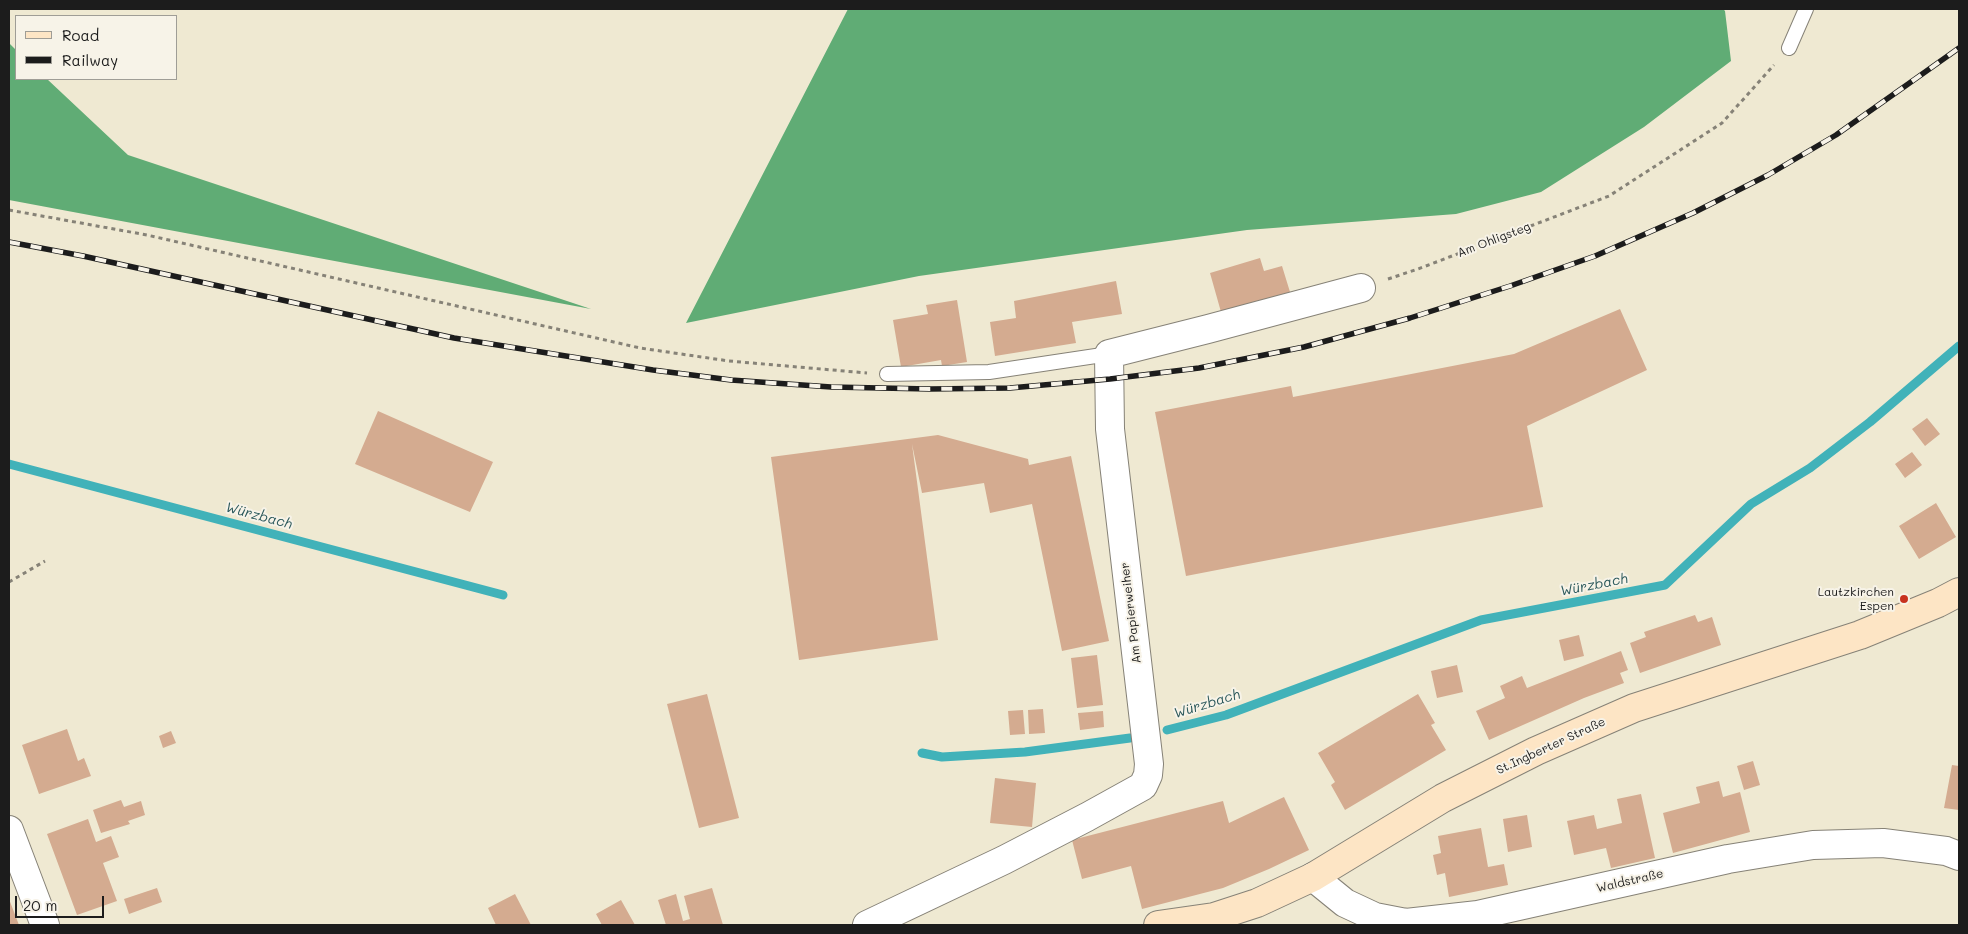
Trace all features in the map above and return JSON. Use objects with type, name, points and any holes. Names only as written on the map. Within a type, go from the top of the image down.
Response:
[{"type":"main road","name":"St.Ingberter Straße","points":[[1158,925],[1214,917],[1257,903],[1313,877],[1443,798],[1536,751],[1634,708],[1860,635],[1938,603],[1959,592]]},
{"type":"street","points":[[1109,354],[1361,288]]},
{"type":"street","name":"Am Papierweiher","points":[[867,925],[1004,860],[1143,786],[1148,775],[1146,738],[1110,429],[1109,354]]},
{"type":"street","points":[[9,830],[45,925]]},
{"type":"street","name":"Waldstraße","points":[[1313,877],[1345,903],[1375,917],[1406,922],[1478,915],[1728,859],[1813,845],[1884,843],[1946,851],[1959,856]]},
{"type":"lane","points":[[1789,48],[1806,9]]},
{"type":"lane","points":[[886,374],[989,372],[1109,354]]},
{"type":"path","name":"Am Ohligsteg","points":[[1361,288],[1418,269],[1609,196],[1722,123],[1789,48]]},
{"type":"path","points":[[9,210],[147,235],[640,348],[729,361],[886,374]]},
{"type":"path","points":[[9,582],[45,561]]},
{"type":"green space","points":[[848,9],[1723,9],[1725,11],[1731,61],[1644,127],[1541,192],[1456,214],[1247,230],[919,276],[686,323]]},
{"type":"green space","points":[[9,43],[15,49],[15,80],[48,80],[128,155],[591,309],[9,200]]},
{"type":"building","points":[[1260,258],[1264,271],[1282,266],[1290,292],[1221,312],[1210,273]]},
{"type":"building","points":[[1116,281],[1122,314],[1072,322],[1076,343],[995,356],[990,322],[1016,318],[1014,301]]},
{"type":"building","points":[[957,300],[967,362],[942,366],[941,360],[901,367],[893,320],[928,314],[926,305]]},
{"type":"building","points":[[1620,309],[1647,370],[1527,426],[1543,507],[1186,576],[1155,412],[1291,386],[1293,397],[1514,354]]},
{"type":"building","points":[[378,411],[493,462],[470,512],[355,464]]},
{"type":"building","points":[[1927,418],[1940,434],[1925,446],[1912,429]]},
{"type":"building","points":[[938,435],[1028,459],[1029,465],[1071,456],[1109,641],[1062,651],[1032,504],[990,513],[984,483],[922,493],[912,444],[938,640],[799,660],[771,457]]},
{"type":"building","points":[[1912,452],[1922,465],[1905,478],[1895,464]]},
{"type":"building","points":[[1936,503],[1956,537],[1919,559],[1899,526]]},
{"type":"building","points":[[1695,615],[1698,622],[1712,617],[1721,645],[1640,673],[1630,643],[1646,637],[1644,632]]},
{"type":"building","points":[[1579,635],[1584,656],[1564,661],[1559,640]]},
{"type":"building","points":[[1621,651],[1628,670],[1620,673],[1624,683],[1584,698],[1489,740],[1476,711],[1505,698],[1500,686],[1522,676],[1527,688]]},
{"type":"building","points":[[1097,655],[1103,705],[1077,708],[1071,658]]},
{"type":"building","points":[[1457,665],[1463,692],[1437,698],[1431,671]]},
{"type":"building","points":[[707,694],[739,818],[699,828],[667,704]]},
{"type":"building","points":[[1418,694],[1435,723],[1431,725],[1446,750],[1345,810],[1331,785],[1335,782],[1318,753]]},
{"type":"building","points":[[1043,709],[1045,733],[1029,734],[1028,710]]},
{"type":"building","points":[[1023,710],[1025,734],[1010,735],[1008,711]]},
{"type":"building","points":[[1103,711],[1104,727],[1080,730],[1078,713]]},
{"type":"building","points":[[67,729],[78,761],[84,758],[91,776],[39,794],[22,745]]},
{"type":"building","points":[[171,731],[176,743],[163,748],[159,736]]},
{"type":"building","points":[[1753,761],[1760,785],[1744,790],[1737,766]]},
{"type":"building","points":[[1952,765],[1959,766],[1959,810],[1944,808]]},
{"type":"building","points":[[995,778],[1036,783],[1032,827],[990,823]]},
{"type":"building","points":[[1719,781],[1723,797],[1740,792],[1750,832],[1673,853],[1663,813],[1700,803],[1696,787]]},
{"type":"building","points":[[1641,794],[1655,858],[1611,868],[1606,848],[1574,855],[1567,821],[1594,815],[1597,829],[1622,823],[1617,799]]},
{"type":"building","points":[[1284,797],[1309,850],[1223,888],[1142,909],[1131,866],[1082,879],[1072,840],[1223,801],[1229,823]]},
{"type":"building","points":[[121,800],[124,807],[141,801],[145,815],[128,821],[130,824],[101,833],[93,810]]},
{"type":"building","points":[[1527,815],[1532,847],[1508,852],[1503,819]]},
{"type":"building","points":[[88,819],[96,842],[111,836],[119,857],[103,863],[117,901],[77,915],[47,834]]},
{"type":"building","points":[[1481,828],[1488,867],[1504,864],[1508,885],[1449,897],[1445,873],[1437,875],[1433,855],[1441,853],[1438,836]]},
{"type":"building","points":[[157,888],[162,902],[129,914],[124,899]]},
{"type":"building","points":[[712,888],[723,925],[666,925],[658,900],[676,894],[683,921],[690,919],[684,896]]},
{"type":"building","points":[[515,894],[531,925],[496,925],[488,908]]},
{"type":"building","points":[[9,899],[19,925],[9,925]]},
{"type":"building","points":[[621,900],[635,925],[602,925],[596,914]]},
{"type":"waterway","name":"Würzbach","points":[[1167,730],[1226,715],[1481,620],[1665,585],[1751,504],[1810,468],[1870,422],[1959,346]]},
{"type":"waterway","name":"Würzbach","points":[[9,464],[503,595]]},
{"type":"waterway","name":"Würzbach","points":[[922,753],[942,757],[1025,752],[1130,738]]},
{"type":"railway","points":[[9,242],[83,256],[454,338],[653,370],[731,380],[831,387],[930,389],[1010,388],[1110,379],[1199,368],[1304,347],[1410,318],[1595,256],[1693,213],[1768,175],[1836,135],[1959,48]]},
{"type":"place","name":"Lautzkirchen Espen","points":[[1904,599]]}]
